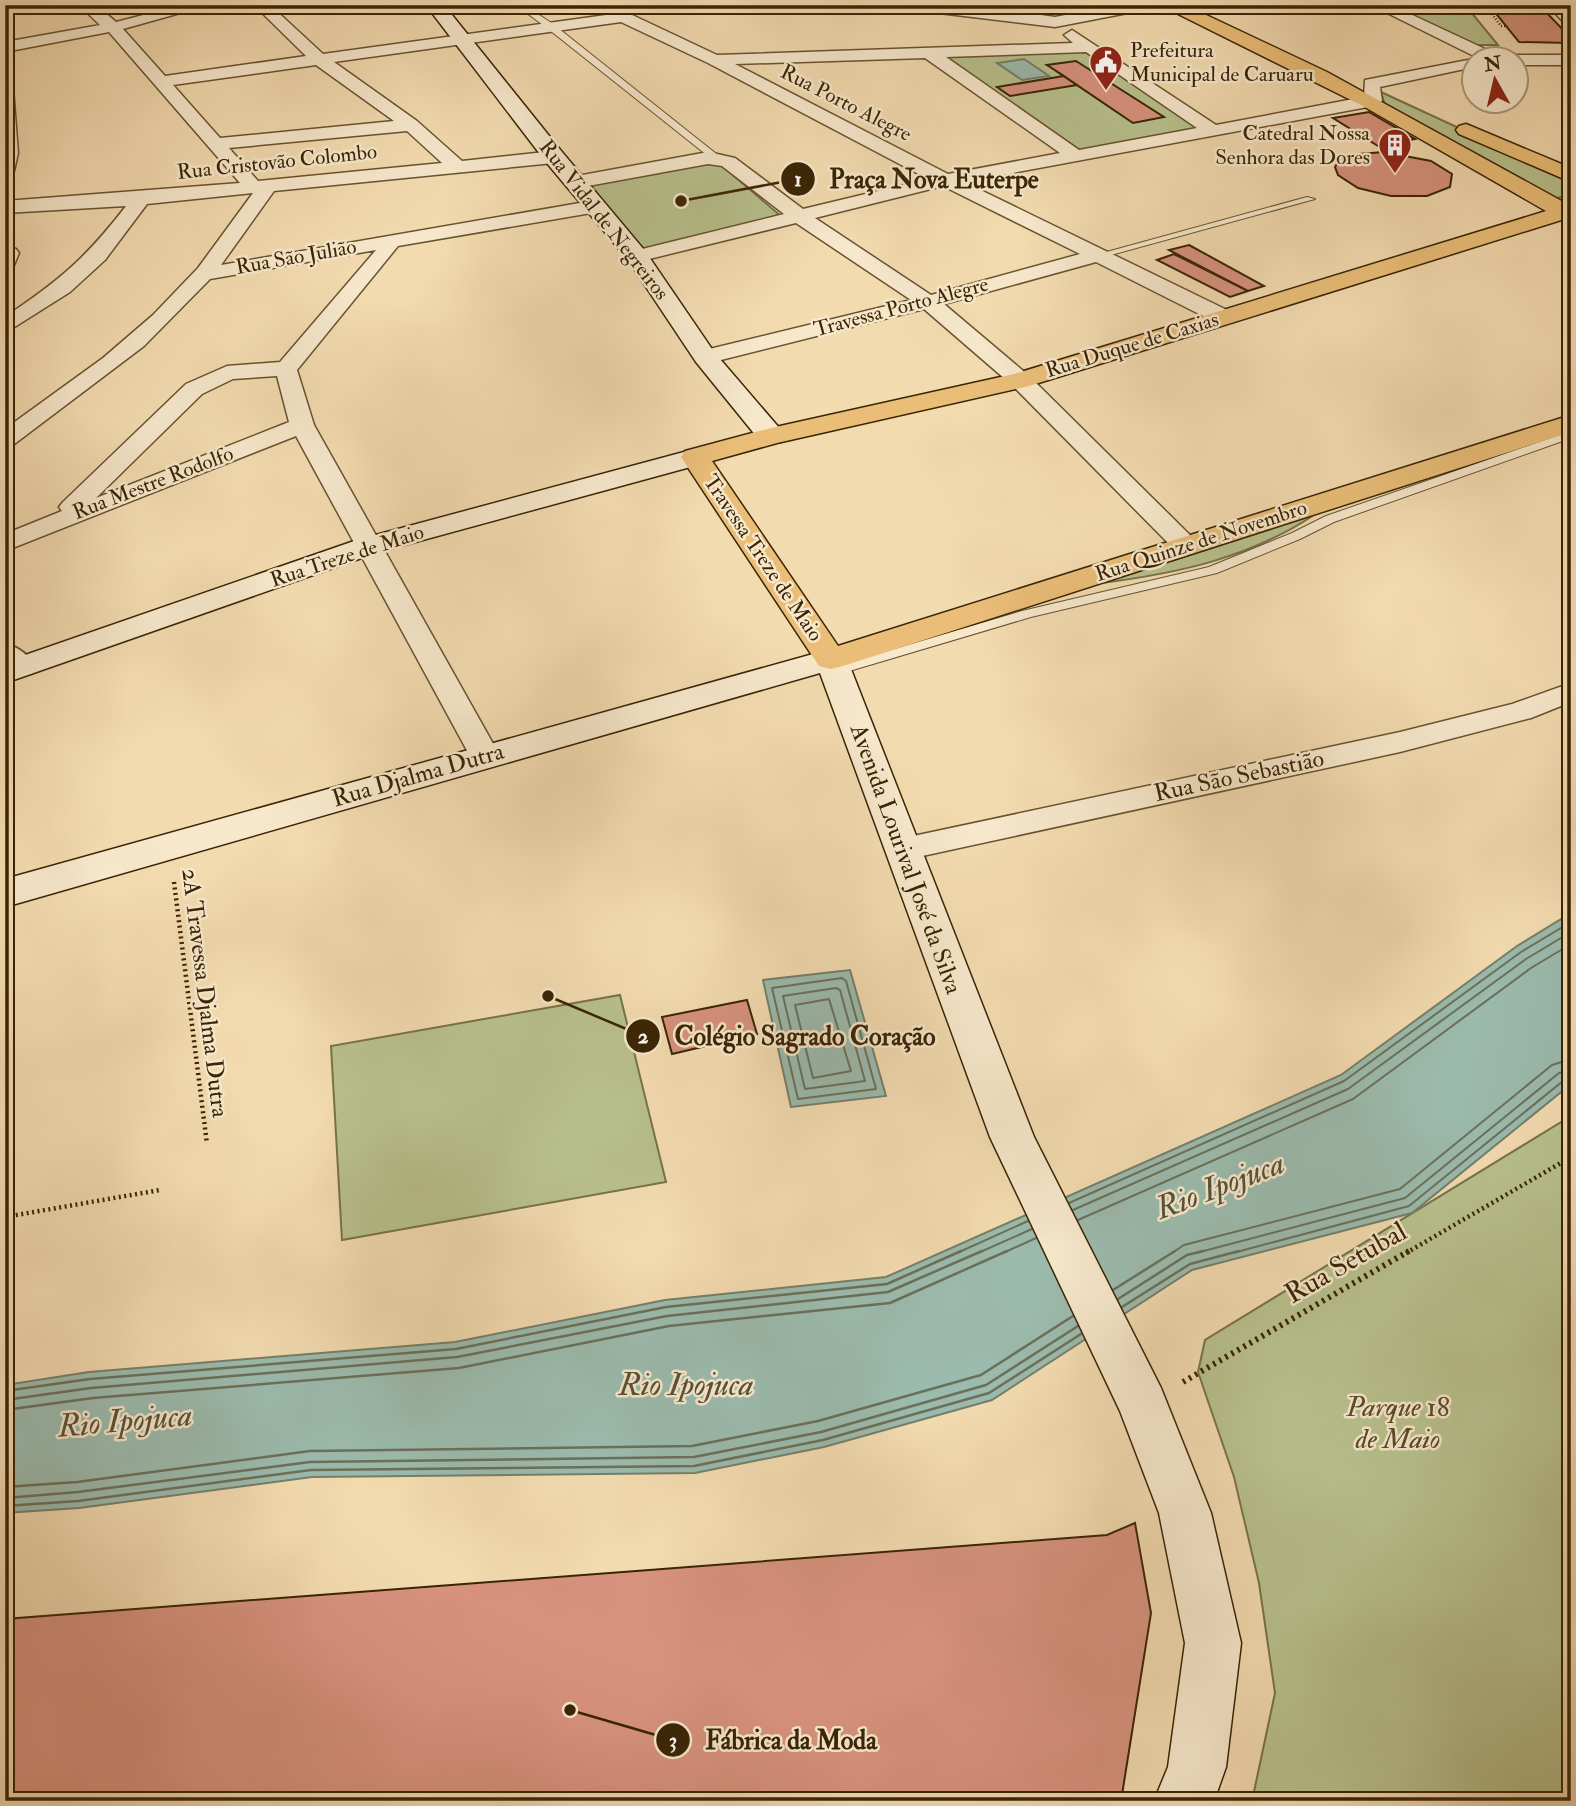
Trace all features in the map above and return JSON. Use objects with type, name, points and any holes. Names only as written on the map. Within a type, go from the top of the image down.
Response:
[{"type":"main road","points":[[1169,5],[1571,176]]},
{"type":"main road","points":[[1194,5],[1372,92],[1568,212]]},
{"type":"main road","name":"Rua Duque de Caxias","points":[[695,457],[771,436],[1020,380],[1568,212]]},
{"type":"main road","name":"Rua Quinze de Novembro","points":[[833,665],[1186,546],[1571,423]]},
{"type":"main road","name":"Travessa Treze de Maio","points":[[695,457],[833,665]]},
{"type":"street","points":[[5,440],[116,358],[204,274],[261,187],[213,144],[162,81],[113,27],[86,5]]},
{"type":"street","points":[[5,47],[113,27],[202,5]]},
{"type":"street","points":[[261,5],[319,59],[411,125],[458,167]]},
{"type":"street","name":"Rua Vidal de Negreiros","points":[[435,5],[554,157],[637,256],[705,357],[771,436]]},
{"type":"street","name":"Rua Porto Alegre","points":[[598,5],[714,60],[945,180],[1223,317]]},
{"type":"street","points":[[915,5],[960,7],[1055,22],[1143,5]]},
{"type":"street","points":[[1380,5],[1422,9]]},
{"type":"street","points":[[1380,5],[1464,46]]},
{"type":"street","points":[[1555,5],[1571,21]]},
{"type":"street","points":[[162,81],[623,17]]},
{"type":"street","points":[[1055,22],[1215,132]]},
{"type":"street","points":[[1055,22],[1059,48]]},
{"type":"street","points":[[714,60],[1089,47]]},
{"type":"street","points":[[928,51],[1074,155]]},
{"type":"street","points":[[1530,59],[1571,60]]},
{"type":"street","points":[[637,256],[945,180],[1215,132],[1460,66]]},
{"type":"street","points":[[5,88],[9,153],[5,171]]},
{"type":"street","points":[[213,144],[411,125]]},
{"type":"street","name":"Rua Cristovão Colombo","points":[[5,207],[141,199],[554,157]]},
{"type":"street","points":[[577,182],[716,158],[727,162],[799,216],[928,302],[1020,380],[1186,546]]},
{"type":"street","points":[[5,327],[63,288],[98,256],[141,199]]},
{"type":"street","name":"Rua São Julião","points":[[204,274],[597,206]]},
{"type":"street","points":[[286,369],[389,248],[387,243]]},
{"type":"street","points":[[5,252],[9,253],[5,266]]},
{"type":"street","name":"Travessa Porto Alegre","points":[[705,357],[928,302],[1097,256]]},
{"type":"street","points":[[61,518],[194,389],[210,378],[245,368],[286,369]]},
{"type":"street","points":[[286,369],[302,425],[485,756]]},
{"type":"street","name":"Rua Mestre Rodolfo","points":[[5,542],[302,425]]},
{"type":"street","name":"Rua Treze de Maio","points":[[11,664],[368,546],[695,457]]},
{"type":"street","name":"Rua Djalma Dutra","points":[[5,893],[485,756],[833,665]]},
{"type":"street","name":"Avenida Lourival José da Silva","points":[[833,665],[1015,1144],[1134,1387]]},
{"type":"street","name":"Rua São Sebastião","points":[[904,849],[1400,742],[1521,711],[1571,692]]},
{"type":"street","points":[[1134,1387],[1185,1513],[1213,1643],[1197,1767],[1184,1801]]},
{"type":"lane","points":[[519,5],[550,26],[716,158]]},
{"type":"lane","points":[[1097,256],[1310,198]]},
{"type":"lane","points":[[833,665],[1027,614],[1213,570],[1330,519],[1571,434]]},
{"type":"path","points":[[1476,10],[1489,10],[1501,26],[1506,26]]},
{"type":"path","name":"2A Travessa Djalma Dutra","points":[[169,846],[207,1144]]},
{"type":"path","name":"Rua Setubal","points":[[1134,1387],[1571,1157]]},
{"type":"path","points":[[5,1217],[160,1190]]},
{"type":"green space","points":[[1399,11],[1471,12],[1498,45],[1473,45]]},
{"type":"green space","points":[[1081,49],[1202,128],[1080,150],[936,53]]},
{"type":"green space","points":[[1381,92],[1571,180],[1571,195],[1552,199],[1385,105]]},
{"type":"green space","points":[[714,159],[782,217],[642,251],[586,184]]},
{"type":"green space","points":[[1314,515],[1239,553],[1186,568],[1102,583]]},
{"type":"green space","points":[[620,995],[666,1182],[342,1240],[331,1046]]},
{"type":"green space","name":"Parque 18 de Maio","points":[[1571,1116],[1571,1801],[1252,1801],[1275,1693],[1259,1583],[1234,1477],[1198,1372],[1205,1340]]},
{"type":"water","points":[[1024,59],[1049,76],[1022,80],[997,63]]},
{"type":"water","name":"Rio Ipojuca","points":[[1571,913],[1571,1084],[1412,1213],[1192,1270],[992,1400],[824,1447],[695,1473],[312,1477],[79,1508],[5,1513],[5,1385],[89,1372],[455,1342],[665,1300],[886,1277],[1341,1075],[1517,946]]},
{"type":"water","points":[[850,970],[886,1096],[791,1107],[763,980]]},
{"type":"building","points":[[1489,5],[1539,5],[1571,38],[1571,43],[1519,42]]},
{"type":"building","name":"Prefeitura Municipal de Caruaru","points":[[1076,61],[1164,117],[1133,123],[1047,65]]},
{"type":"building","name":"Prefeitura Municipal de Caruaru","points":[[1076,61],[1164,117],[1133,123],[1077,85],[1010,96],[997,87],[1064,76],[1047,65]]},
{"type":"building","points":[[1064,76],[1077,85],[1010,96],[997,87]]},
{"type":"building","points":[[1369,112],[1415,139],[1378,146],[1333,118]]},
{"type":"building","name":"Catedral Nossa Senhora das Dores","points":[[1384,152],[1431,161],[1452,174],[1450,187],[1427,196],[1391,196],[1358,188],[1338,175],[1335,167],[1339,160],[1358,154]]},
{"type":"building","points":[[1189,245],[1264,286],[1248,291],[1169,250]]},
{"type":"building","points":[[1174,254],[1248,291],[1230,297],[1157,260]]},
{"type":"building","points":[[747,1000],[757,1034],[672,1054],[662,1017]]},
{"type":"building","points":[[1135,1523],[1151,1613],[1121,1801],[5,1801],[5,1619],[1107,1535]]},
{"type":"place","name":"Prefeitura Municipal de Caruaru","points":[[1106,92]]},
{"type":"place","name":"Catedral Nossa Senhora das Dores","points":[[1395,175]]},
{"type":"place","name":"Praça Nova Euterpe","points":[[681,201]]},
{"type":"place","name":"Colégio Sagrado Coração","points":[[548,996]]},
{"type":"place","name":"Fábrica da Moda","points":[[570,1710]]}]
